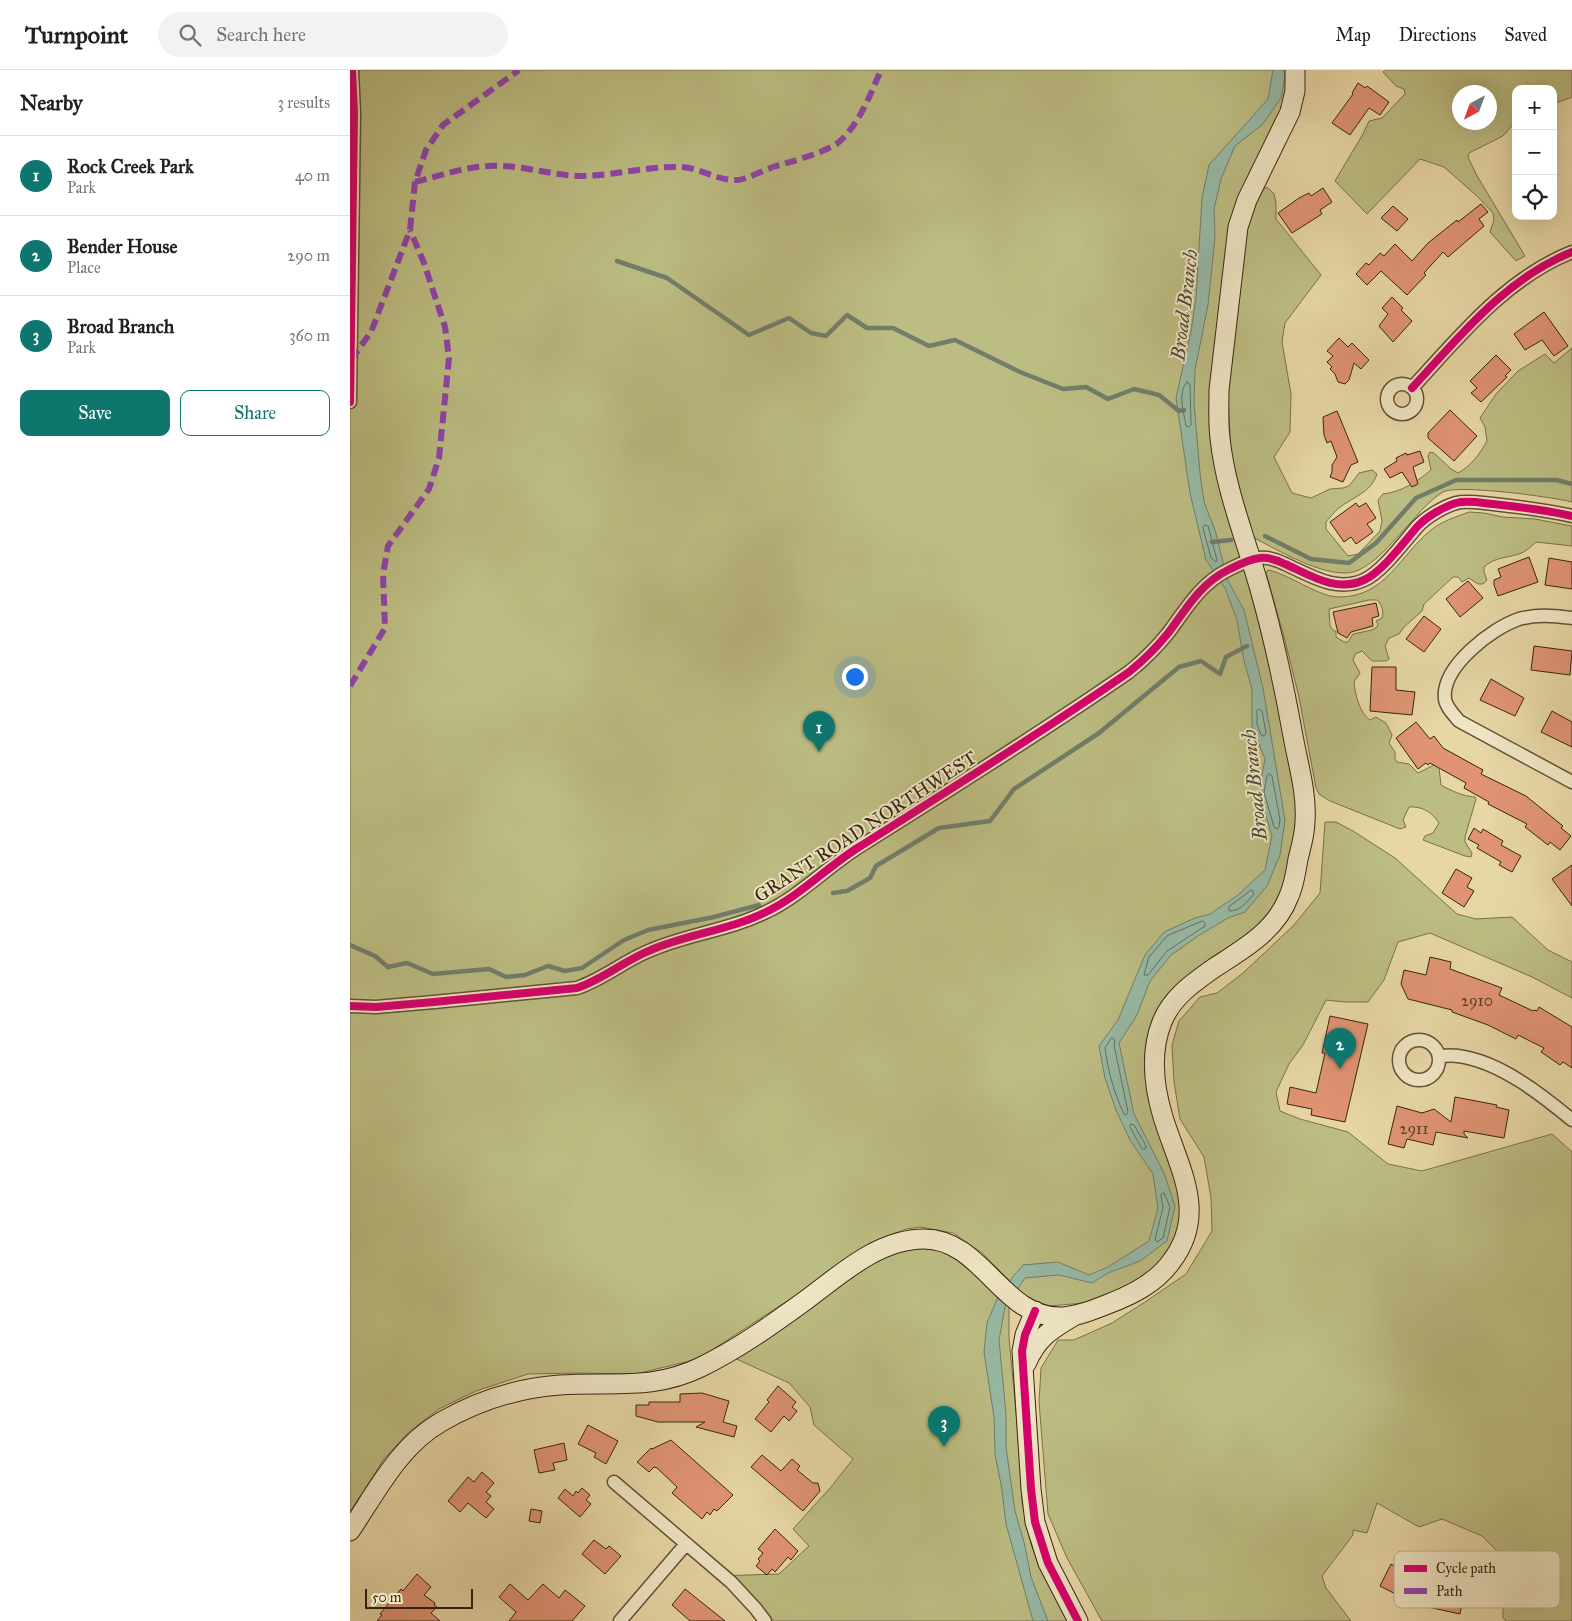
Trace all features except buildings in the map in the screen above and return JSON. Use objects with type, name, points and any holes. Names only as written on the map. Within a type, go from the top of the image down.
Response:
[{"type":"main road","points":[[1023,1370],[1032,1350],[1040,1339],[1055,1327],[1078,1314],[1115,1302],[1145,1286],[1166,1269],[1182,1244],[1188,1225],[1190,1204],[1187,1188],[1158,1101],[1155,1056],[1159,1030],[1168,1009],[1183,991],[1200,977],[1256,940],[1273,924],[1284,908],[1293,884],[1305,828],[1305,799],[1284,685],[1268,620],[1223,461],[1218,416],[1219,390],[1238,227],[1247,200],[1290,112],[1295,91],[1295,70]]},
{"type":"main road","points":[[350,1531],[399,1457],[409,1446],[433,1427],[458,1412],[496,1397],[538,1388],[564,1385],[638,1384],[669,1379],[689,1373],[734,1348],[863,1259],[889,1246],[917,1239],[945,1243],[967,1255],[1014,1299],[1035,1311],[1057,1316],[1078,1314]]},
{"type":"main road","points":[[1035,1311],[1025,1335],[1022,1351],[1035,1522],[1048,1563],[1078,1621]]},
{"type":"street","points":[[350,402],[354,113],[352,70]]},
{"type":"street","points":[[1412,388],[1502,294],[1536,270],[1572,252]]},
{"type":"street","points":[[1251,560],[1261,558],[1274,559],[1319,580],[1336,584],[1349,584],[1365,580],[1380,568],[1420,524],[1431,515],[1456,503],[1472,502],[1510,506],[1572,516]]},
{"type":"street","name":"GRANT ROAD NORTHWEST","points":[[350,1006],[376,1007],[577,988],[594,982],[651,950],[745,921],[766,912],[783,903],[840,860],[1129,672],[1156,648],[1190,602],[1213,579],[1251,560]]},
{"type":"street","points":[[1572,618],[1537,615],[1509,623],[1492,633],[1453,669],[1447,681],[1445,699],[1451,712],[1459,721],[1572,782]]},
{"type":"street","points":[[1439,1056],[1465,1057],[1480,1061],[1506,1073],[1540,1094],[1572,1120]]},
{"type":"street","points":[[614,1482],[731,1582],[765,1621]]},
{"type":"street","points":[[620,1621],[686,1544]]},
{"type":"green space","points":[[350,70],[1290,70],[1283,110],[1251,175],[1212,441],[1280,690],[1298,814],[1285,886],[1259,932],[1177,987],[1148,1059],[1183,1198],[1178,1237],[1165,1255],[1143,1279],[1109,1295],[1084,1303],[1049,1306],[1026,1297],[982,1253],[953,1233],[920,1227],[906,1229],[870,1243],[798,1294],[698,1359],[636,1374],[528,1374],[476,1391],[439,1409],[408,1433],[384,1459],[350,1512]]},
{"type":"green space","points":[[1385,70],[1572,70],[1572,97],[1557,103],[1557,85],[1512,85],[1512,126],[1503,136],[1469,153],[1468,157],[1476,174],[1525,256],[1516,261],[1490,232],[1494,220],[1493,213],[1444,167],[1420,159],[1367,214],[1335,181],[1369,121],[1382,118],[1405,94],[1404,89],[1396,86],[1383,72]]},
{"type":"green space","points":[[1267,187],[1274,194],[1276,219],[1321,275],[1285,323],[1282,342],[1291,394],[1290,432],[1274,457],[1292,493],[1311,498],[1330,489],[1349,486],[1359,473],[1372,470],[1377,474],[1375,480],[1366,490],[1339,508],[1326,522],[1326,529],[1348,556],[1358,554],[1380,531],[1382,521],[1378,500],[1383,494],[1408,486],[1431,470],[1428,456],[1430,452],[1434,453],[1458,473],[1467,467],[1487,441],[1485,427],[1480,418],[1496,394],[1518,371],[1545,354],[1554,363],[1572,348],[1572,502],[1485,490],[1466,489],[1443,492],[1427,505],[1377,558],[1359,570],[1348,573],[1321,569],[1307,564],[1256,539],[1251,533],[1231,455],[1228,395],[1244,240],[1251,215],[1263,190]]},
{"type":"green space","points":[[1469,512],[1535,519],[1572,526],[1572,546],[1536,542],[1521,553],[1496,560],[1484,567],[1487,580],[1483,584],[1478,584],[1469,578],[1462,582],[1458,577],[1453,577],[1424,604],[1422,611],[1399,634],[1389,638],[1385,646],[1389,659],[1386,661],[1372,661],[1362,651],[1355,654],[1353,660],[1360,673],[1354,682],[1361,709],[1370,720],[1376,717],[1386,723],[1392,735],[1389,743],[1395,752],[1397,762],[1409,764],[1418,773],[1436,764],[1439,768],[1441,785],[1457,793],[1475,797],[1465,837],[1465,842],[1472,853],[1471,857],[1423,840],[1425,836],[1433,833],[1439,823],[1430,813],[1422,809],[1409,807],[1403,820],[1406,827],[1400,829],[1330,801],[1319,794],[1316,788],[1299,697],[1266,573],[1268,570],[1276,572],[1313,590],[1331,596],[1355,595],[1369,590],[1381,582],[1420,540],[1435,527]],"holes":[[[1377,600],[1383,613],[1382,618],[1376,621],[1377,627],[1353,634],[1348,642],[1344,642],[1336,637],[1336,631],[1330,626],[1329,609]]]},
{"type":"green space","points":[[1325,822],[1336,822],[1395,858],[1457,914],[1476,919],[1512,917],[1548,950],[1572,962],[1572,998],[1532,977],[1430,933],[1398,942],[1384,980],[1368,1002],[1326,1000],[1303,1045],[1289,1064],[1276,1092],[1280,1111],[1300,1119],[1348,1132],[1388,1164],[1422,1171],[1552,1134],[1572,1152],[1572,1621],[1506,1621],[1503,1618],[1503,1608],[1560,1608],[1560,1551],[1497,1551],[1482,1536],[1442,1519],[1419,1527],[1377,1503],[1367,1533],[1353,1530],[1353,1535],[1322,1576],[1326,1588],[1351,1621],[1102,1621],[1067,1558],[1048,1514],[1039,1402],[1041,1368],[1058,1340],[1074,1340],[1112,1323],[1186,1274],[1212,1231],[1211,1198],[1204,1157],[1180,1119],[1174,1082],[1172,1045],[1179,1021],[1200,997],[1217,993],[1243,973],[1294,925],[1320,893]]},
{"type":"green space","points":[[917,1243],[961,1257],[1009,1307],[1009,1338],[1021,1465],[1022,1502],[1031,1544],[1068,1618],[1067,1621],[760,1621],[717,1576],[779,1574],[809,1546],[793,1529],[831,1487],[853,1459],[814,1425],[810,1407],[789,1383],[732,1357],[844,1274]]},
{"type":"water","points":[[1273,70],[1284,70],[1285,77],[1281,98],[1263,124],[1235,146],[1221,179],[1214,209],[1215,237],[1208,305],[1195,370],[1194,403],[1204,502],[1216,533],[1227,579],[1244,610],[1263,688],[1285,820],[1280,855],[1267,886],[1245,912],[1228,918],[1171,955],[1150,981],[1137,1015],[1119,1043],[1134,1114],[1164,1173],[1175,1206],[1167,1241],[1140,1261],[1108,1273],[1092,1283],[1059,1275],[1025,1278],[1005,1307],[999,1340],[1006,1414],[1006,1447],[1015,1511],[1031,1577],[1048,1621],[1033,1621],[1006,1524],[995,1454],[994,1417],[984,1352],[987,1323],[1000,1292],[1023,1265],[1058,1262],[1089,1275],[1108,1267],[1149,1241],[1158,1208],[1153,1174],[1130,1140],[1116,1110],[1105,1078],[1099,1046],[1118,1020],[1145,955],[1164,932],[1195,918],[1210,914],[1238,895],[1265,870],[1272,836],[1259,792],[1265,759],[1252,726],[1252,689],[1244,661],[1237,620],[1225,588],[1206,560],[1190,493],[1176,398],[1191,331],[1196,298],[1202,198],[1209,165],[1268,99]]},
{"type":"waterway","points":[[617,261],[667,278],[749,335],[789,318],[811,333],[826,336],[847,315],[867,328],[893,328],[929,346],[955,340],[1020,372],[1063,389],[1086,387],[1108,399],[1134,389],[1159,395],[1179,411],[1184,410]]},
{"type":"waterway","points":[[1265,536],[1311,559],[1349,563],[1376,543],[1416,498],[1456,480],[1557,480],[1572,484]]},
{"type":"waterway","points":[[1212,542],[1231,540]]},
{"type":"waterway","points":[[833,893],[847,891],[870,878],[876,866],[939,828],[990,821],[1014,789],[1099,733],[1179,667],[1201,661],[1220,674],[1226,657],[1247,646]]},
{"type":"waterway","points":[[350,945],[375,956],[388,967],[407,963],[433,974],[489,969],[506,977],[525,975],[548,966],[565,971],[582,968],[624,940],[648,930],[714,917],[759,905]]},
{"type":"marked path","points":[[351,360],[371,332],[410,230],[415,182],[426,150],[443,125],[519,70]]},
{"type":"marked path","points":[[415,182],[470,168],[489,166],[524,168],[583,176],[682,167],[723,179],[741,180],[819,152],[839,142],[859,117],[881,70]]},
{"type":"marked path","points":[[350,686],[385,628],[383,574],[388,546],[429,489],[439,458],[449,358],[445,327],[424,263],[410,230]]},
{"type":"cycle path","points":[[350,402],[354,113],[352,70]]},
{"type":"cycle path","points":[[1412,388],[1466,329],[1505,293],[1525,277],[1548,263],[1572,252]]},
{"type":"cycle path","points":[[350,1006],[376,1007],[577,988],[596,980],[651,950],[738,923],[766,912],[802,890],[859,847],[1029,739],[1129,672],[1160,643],[1202,589],[1218,575],[1244,562],[1270,558],[1323,581],[1343,585],[1364,580],[1371,576],[1425,520],[1440,510],[1456,503],[1479,502],[1572,516]]},
{"type":"cycle path","points":[[1035,1311],[1025,1335],[1022,1351],[1035,1522],[1048,1563],[1078,1621]]},
{"type":"place","name":"Rock Creek Park","points":[[819,752]]},
{"type":"place","name":"Bender House","points":[[1340,1069]]},
{"type":"place","name":"Broad Branch","points":[[944,1447]]}]
